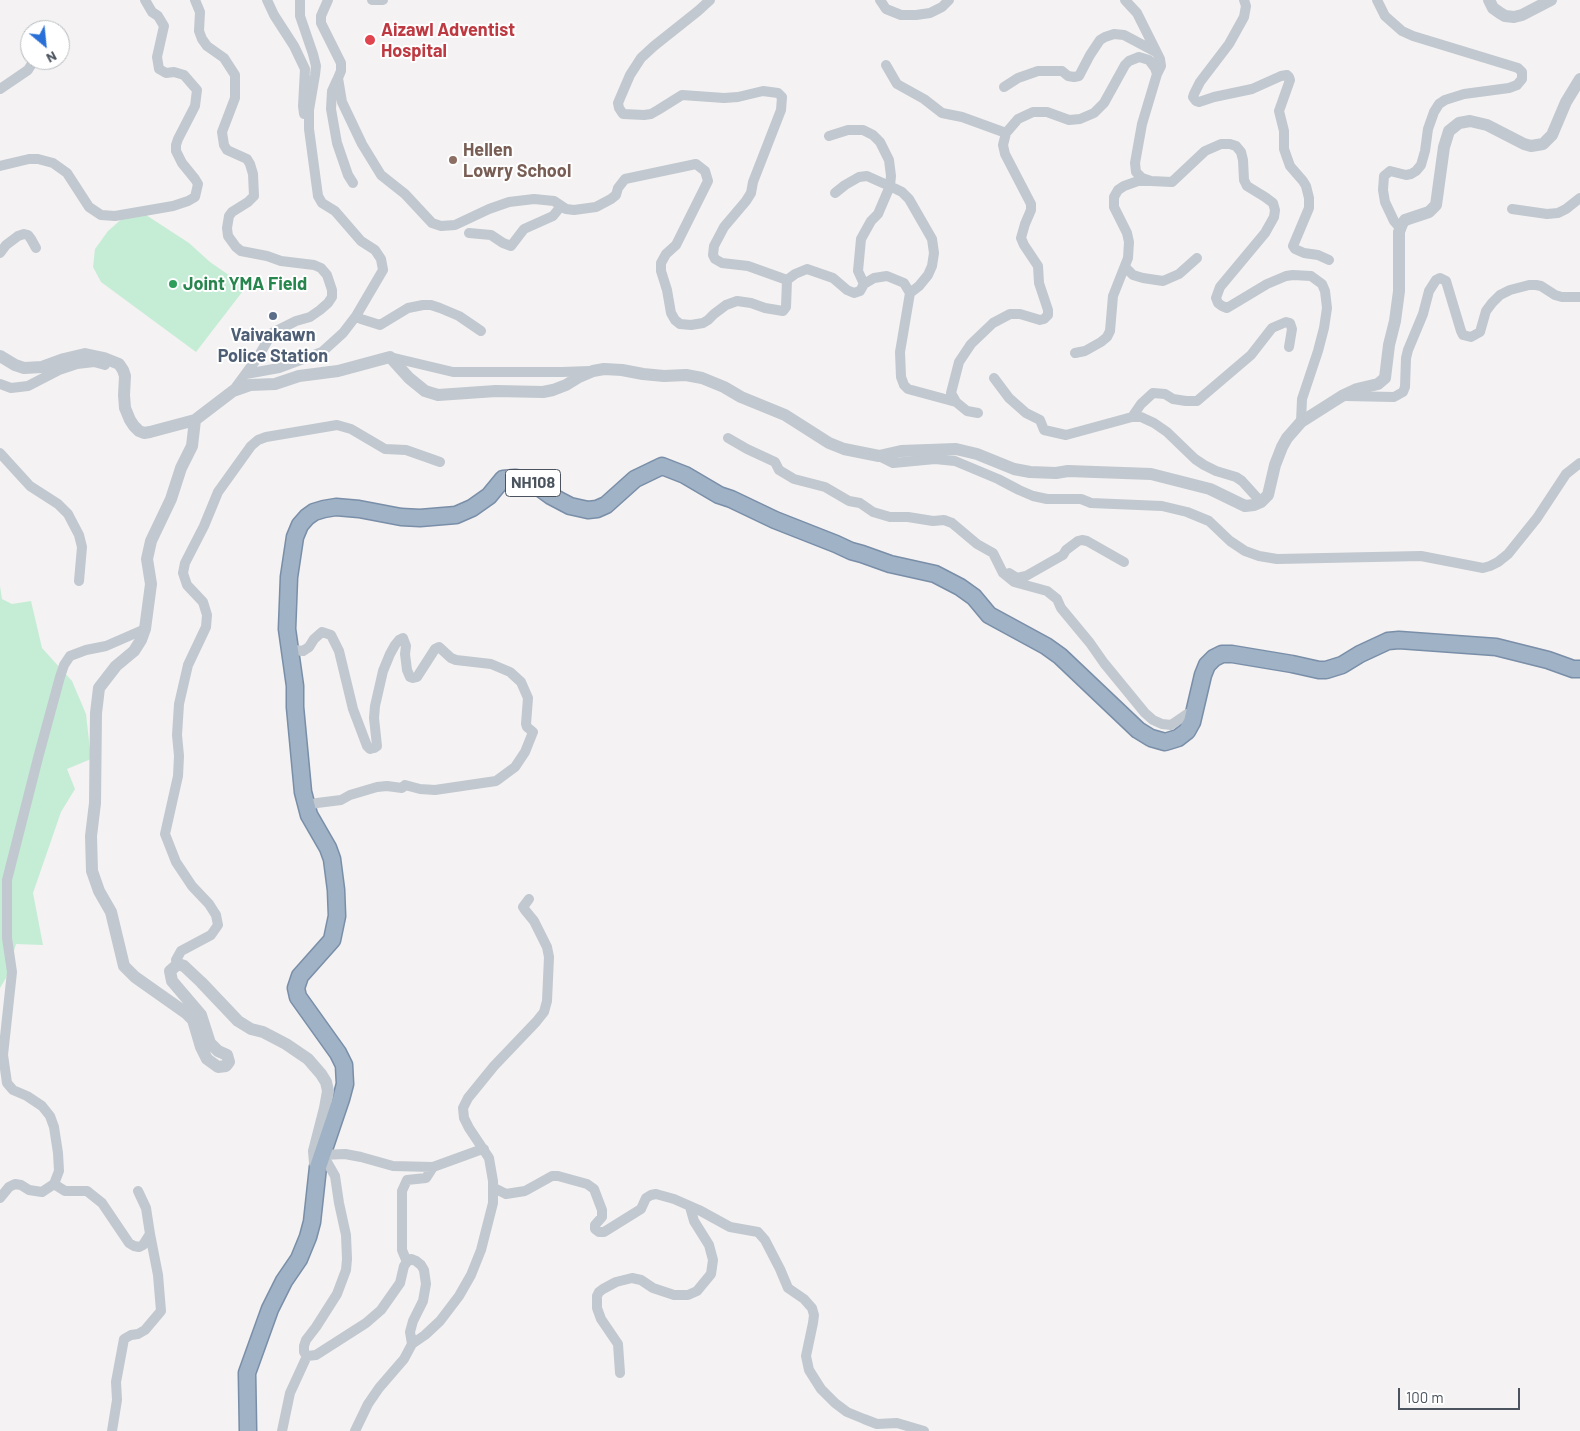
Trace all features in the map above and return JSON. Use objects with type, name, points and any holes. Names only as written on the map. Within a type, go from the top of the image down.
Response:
[{"type":"highway","name":"NH108","points":[[248,1431],[247,1373],[270,1310],[284,1282],[299,1259],[308,1237],[312,1222],[320,1160],[345,1084],[344,1065],[338,1053],[298,997],[296,988],[300,976],[332,940],[337,916],[332,859],[328,848],[309,815],[301,781],[289,644],[287,607],[291,557],[295,537],[300,525],[314,512],[336,507],[401,517],[439,518],[456,515],[472,508],[489,496],[503,479],[515,478],[529,480],[551,496],[570,506],[588,510],[598,509],[613,499],[635,479],[662,466],[685,474],[719,495],[851,551],[890,564],[930,572],[960,587],[974,597],[989,615],[1046,646],[1060,656],[1120,715],[1138,730],[1151,738],[1166,742],[1178,738],[1187,731],[1195,714],[1203,675],[1207,665],[1214,658],[1222,654],[1232,654],[1326,670],[1342,665],[1388,641],[1399,640],[1496,647],[1548,660],[1573,670],[1580,669]]},
{"type":"street","points":[[0,166],[29,159],[53,163],[67,173],[89,207],[101,214],[115,216],[173,206],[188,202],[195,197],[198,184],[182,163],[176,151],[176,145],[195,106],[197,90],[184,75],[166,72],[159,68],[157,57],[164,26],[145,0]]},
{"type":"street","points":[[0,356],[24,368],[42,367],[85,354],[104,358],[117,364],[123,370],[125,376],[124,395],[130,420],[139,431],[144,433],[150,432],[195,420],[233,391],[272,333],[296,321],[310,317],[328,303],[332,297],[332,290],[327,275],[321,268],[314,264],[281,261],[241,251],[228,236],[227,221],[229,216],[254,196],[253,174],[247,159],[228,150],[224,145],[222,132],[235,98],[235,75],[224,58],[207,46],[202,39],[199,31],[200,12],[195,0]]},
{"type":"street","points":[[267,0],[274,15],[294,46],[305,70],[302,106],[309,129]]},
{"type":"street","points":[[246,374],[280,368],[322,352],[344,333],[383,270],[381,259],[375,250],[361,241],[335,211],[320,200],[317,192],[309,129],[309,110],[316,66],[300,16],[300,0]]},
{"type":"street","points":[[328,0],[321,16],[321,23],[341,63],[341,71],[332,91],[331,109],[336,127],[337,143],[353,183]]},
{"type":"street","points":[[372,0],[382,0]]},
{"type":"street","points":[[710,0],[641,58],[630,75],[618,103],[619,108],[623,114],[651,114],[682,95],[724,98],[763,92],[778,93],[782,97],[781,110],[750,193],[746,201],[724,227],[714,246],[713,255],[714,259],[722,262],[748,266],[787,280]]},
{"type":"street","points":[[880,0],[886,9],[901,15],[916,16],[930,13],[942,7],[950,0]]},
{"type":"street","points":[[1125,0],[1138,12],[1160,59],[1161,66],[1142,124],[1135,163],[1136,172],[1142,178],[1150,181]]},
{"type":"street","points":[[1244,0],[1246,6],[1244,17],[1229,44],[1200,82],[1193,97],[1199,102],[1252,89],[1281,76],[1287,75],[1290,77],[1279,110],[1284,131],[1284,149],[1290,166],[1306,186],[1309,198],[1309,208],[1293,246],[1300,252],[1318,255],[1329,260]]},
{"type":"street","points":[[1377,0],[1385,16],[1402,31],[1518,68],[1522,72],[1522,79],[1517,85],[1464,94],[1439,104],[1428,129],[1421,165],[1411,174],[1406,175],[1392,171],[1384,176],[1383,190],[1385,202],[1394,222],[1400,228]]},
{"type":"street","points":[[1489,0],[1493,8],[1500,13],[1505,16],[1514,17],[1522,15],[1551,0]]},
{"type":"street","points":[[1004,87],[1018,78],[1038,70],[1062,71],[1068,76],[1079,76],[1090,55],[1105,36],[1114,34],[1124,35],[1156,52]]},
{"type":"street","points":[[978,413],[966,411],[956,402],[952,393],[959,362],[972,344],[992,323],[1010,314],[1020,314],[1040,320],[1048,315],[1039,283],[1038,266],[1021,238],[1031,210],[1031,204],[1005,154],[1002,145],[1006,133],[1018,119],[1033,112],[1047,112],[1070,120],[1087,116],[1104,103],[1121,71],[1129,61],[1134,59],[1144,58],[1149,60],[1157,74]]},
{"type":"street","points":[[886,65],[896,84],[924,99],[942,113],[962,117],[1006,133]]},
{"type":"street","points":[[0,89],[28,70]]},
{"type":"street","points":[[338,78],[342,102],[376,168],[381,175],[405,194],[432,223],[441,226],[455,225],[488,209],[509,202],[534,199],[554,201],[561,206],[574,210],[596,207],[612,199],[625,179],[696,164],[705,171],[708,181],[676,244],[666,254],[661,263],[661,271],[671,313],[675,320],[680,324],[703,323],[726,305],[737,301],[782,311],[786,307],[787,280]]},
{"type":"street","points":[[879,456],[901,451],[956,449],[978,454],[1022,471],[1151,474],[1210,489],[1245,506],[1262,502],[1268,495],[1275,465],[1282,448],[1287,438],[1301,422],[1342,396],[1357,389],[1378,384],[1385,378],[1399,291],[1400,228],[1405,220],[1429,212],[1436,205],[1446,139],[1454,126],[1464,122],[1479,122],[1524,144],[1531,146],[1543,144],[1552,135],[1566,102],[1580,79]]},
{"type":"street","points":[[828,136],[848,130],[863,130],[873,135],[880,142],[889,160],[890,186],[878,214],[861,239],[858,271],[864,284]]},
{"type":"street","points":[[1076,353],[1085,351],[1107,337],[1110,331],[1113,296],[1128,258],[1130,242],[1114,207],[1114,197],[1118,190],[1138,181],[1172,182],[1205,151],[1221,144],[1230,144],[1236,146],[1241,152],[1244,180],[1247,186],[1265,197],[1273,204],[1275,210],[1274,217],[1265,233],[1220,287],[1216,298],[1222,306],[1227,308],[1267,284],[1286,276],[1299,275],[1311,276],[1322,284],[1325,291],[1327,308],[1324,328],[1302,399],[1301,422]]},
{"type":"street","points":[[835,193],[861,176],[867,176],[902,192],[909,199],[934,245],[934,260],[928,275],[910,294]]},
{"type":"street","points":[[1512,209],[1547,214],[1558,213],[1580,198]]},
{"type":"street","points":[[469,233],[491,235],[511,246],[524,229],[553,216],[561,206]]},
{"type":"street","points":[[0,253],[6,245],[24,234],[28,235],[36,248]]},
{"type":"street","points":[[1125,267],[1133,275],[1163,280],[1180,274],[1197,258]]},
{"type":"street","points":[[787,280],[807,269],[832,278],[854,293],[860,291],[864,284],[874,278],[887,276],[904,283],[910,294],[900,352],[903,382],[908,389],[956,402]]},
{"type":"street","points":[[1342,396],[1394,397],[1403,392],[1408,350],[1430,291],[1436,280],[1440,278],[1446,281],[1463,335],[1472,337],[1480,332],[1486,312],[1495,299],[1510,290],[1536,285],[1562,297],[1580,297]]},
{"type":"street","points":[[356,316],[380,325],[408,308],[431,305],[459,316],[481,330]]},
{"type":"street","points":[[1132,417],[1141,404],[1153,393],[1165,394],[1173,399],[1197,401],[1251,355],[1272,328],[1282,322],[1292,326],[1289,347]]},
{"type":"street","points":[[233,391],[250,385],[275,384],[299,376],[338,371],[390,356],[453,372],[552,372],[604,369],[702,378],[785,415],[829,443],[844,449],[879,456],[894,463],[935,459],[955,461],[1033,496],[1047,499],[1081,499],[1091,503],[1162,506],[1187,512],[1209,521],[1230,541],[1245,551],[1277,559],[1421,556],[1483,568],[1490,566],[1508,554],[1537,518],[1566,474],[1580,463]]},
{"type":"street","points":[[390,356],[409,378],[425,391],[438,395],[496,391],[543,392],[566,386],[579,377],[593,371]]},
{"type":"street","points":[[0,384],[11,388],[28,386],[59,370],[77,364],[94,362],[112,367],[117,364]]},
{"type":"street","points":[[994,378],[1015,403],[1026,413],[1040,420],[1044,430],[1066,435],[1132,417],[1141,417],[1154,423],[1168,432],[1204,465],[1242,481],[1262,502]]},
{"type":"street","points":[[178,964],[170,971],[172,981],[201,1015],[210,1043],[218,1051],[226,1055],[228,1062],[226,1066],[218,1067],[207,1059],[201,1048],[194,1020],[124,966],[111,912],[98,891],[92,870],[91,836],[95,803],[96,713],[99,688],[116,666],[134,651],[145,629],[151,584],[147,558],[152,541],[192,446],[195,420]]},
{"type":"street","points":[[178,964],[176,960],[181,951],[210,934],[218,925],[216,915],[209,904],[192,886],[176,862],[165,834],[178,776],[177,735],[180,704],[188,665],[206,627],[207,615],[203,602],[187,585],[183,573],[185,562],[204,526],[218,492],[251,446],[258,440],[336,425],[351,429],[385,449],[402,449],[440,462]]},
{"type":"street","points":[[728,438],[775,462],[779,470],[794,479],[825,487],[849,501],[860,503],[874,512],[890,516],[933,521],[944,520],[952,523],[977,544],[993,553],[1003,573],[1014,582],[1047,591],[1057,599],[1061,608],[1104,663],[1145,713],[1153,720],[1171,725],[1187,714],[1195,714]]},
{"type":"street","points":[[0,453],[4,462],[30,486],[58,504],[68,514],[79,535],[82,547],[79,581]]},
{"type":"street","points":[[998,561],[1010,574],[1021,578],[1063,556],[1066,550],[1082,540],[1124,562]]},
{"type":"street","points":[[0,1198],[9,1187],[15,1184],[29,1190],[42,1192],[54,1184],[59,1171],[54,1127],[50,1116],[42,1106],[27,1096],[13,1090],[7,1083],[4,1055],[12,972],[7,938],[7,880],[38,758],[64,665],[70,656],[106,646],[145,629]]},
{"type":"street","points":[[289,644],[295,650],[303,650],[309,647],[322,632],[331,635],[339,651],[353,709],[367,746],[370,749],[377,746],[378,742],[374,712],[383,672],[395,645],[403,638],[406,642],[407,670],[410,677],[417,677],[435,649],[439,647],[456,660],[492,664],[517,677],[525,688],[528,698],[526,724],[533,732],[525,752],[515,768],[496,781],[435,790],[420,789],[406,785],[402,788],[377,786],[341,800],[306,806]]},
{"type":"street","points":[[355,1431],[368,1404],[384,1381],[404,1359],[412,1344],[440,1321],[458,1296],[472,1275],[481,1250],[493,1203],[494,1188],[491,1167],[484,1149],[464,1118],[464,1108],[468,1098],[494,1066],[544,1012],[547,1001],[547,946],[534,921],[525,910],[524,906],[529,899]]},
{"type":"street","points":[[178,964],[184,966],[201,982],[238,1021],[251,1029],[263,1032],[286,1044],[308,1059],[321,1074],[326,1082],[328,1091],[314,1151],[315,1163],[345,1154],[393,1166],[433,1167],[484,1149]]},
{"type":"street","points":[[307,1356],[304,1352],[306,1340],[337,1294],[346,1270],[347,1259],[346,1235],[339,1203],[336,1176],[327,1162],[320,1160]]},
{"type":"street","points":[[307,1356],[316,1355],[366,1323],[381,1310],[400,1283],[406,1262],[402,1250],[402,1191],[407,1180],[426,1178],[433,1167]]},
{"type":"street","points":[[494,1188],[506,1194],[525,1191],[552,1176],[587,1184],[594,1189],[602,1210],[602,1217],[595,1225],[599,1232],[604,1232],[641,1209],[646,1198],[656,1194],[674,1198],[730,1227],[755,1231],[763,1237],[788,1288],[804,1299],[812,1308],[814,1315],[806,1362],[809,1370],[829,1398],[847,1412],[864,1420],[877,1424],[897,1423],[924,1431]]},
{"type":"street","points":[[54,1184],[64,1191],[87,1192],[102,1203],[129,1243],[134,1246],[139,1247],[143,1245],[150,1234]]},
{"type":"street","points":[[112,1431],[117,1400],[116,1382],[124,1339],[145,1330],[161,1311],[158,1275],[146,1208],[138,1191]]},
{"type":"street","points":[[620,1373],[618,1344],[601,1319],[597,1308],[597,1296],[603,1289],[616,1282],[632,1278],[638,1279],[654,1288],[674,1294],[688,1295],[697,1291],[710,1274],[713,1260],[709,1245],[694,1221],[690,1207]]},
{"type":"street","points":[[406,1262],[411,1260],[421,1265],[424,1270],[426,1284],[423,1301],[410,1332],[412,1344]]},
{"type":"street","points":[[282,1431],[290,1394],[307,1356]]},
{"type":"green space","name":"Joint YMA Field","points":[[146,215],[189,243],[210,262],[246,287],[196,352],[101,282],[93,267],[95,249],[108,231],[125,216]]},
{"type":"green space","points":[[0,586],[2,599],[12,604],[31,601],[42,648],[72,681],[86,714],[91,759],[67,769],[75,789],[61,812],[33,893],[43,945],[16,944],[6,978],[0,988]]},
{"type":"place","name":"Aizawl Adventist Hospital","points":[[370,40]]},
{"type":"place","name":"Hellen Lowry School","points":[[453,160]]},
{"type":"place","name":"Joint YMA Field","points":[[173,284]]},
{"type":"place","name":"Vaivakawn Police Station","points":[[273,316]]}]
